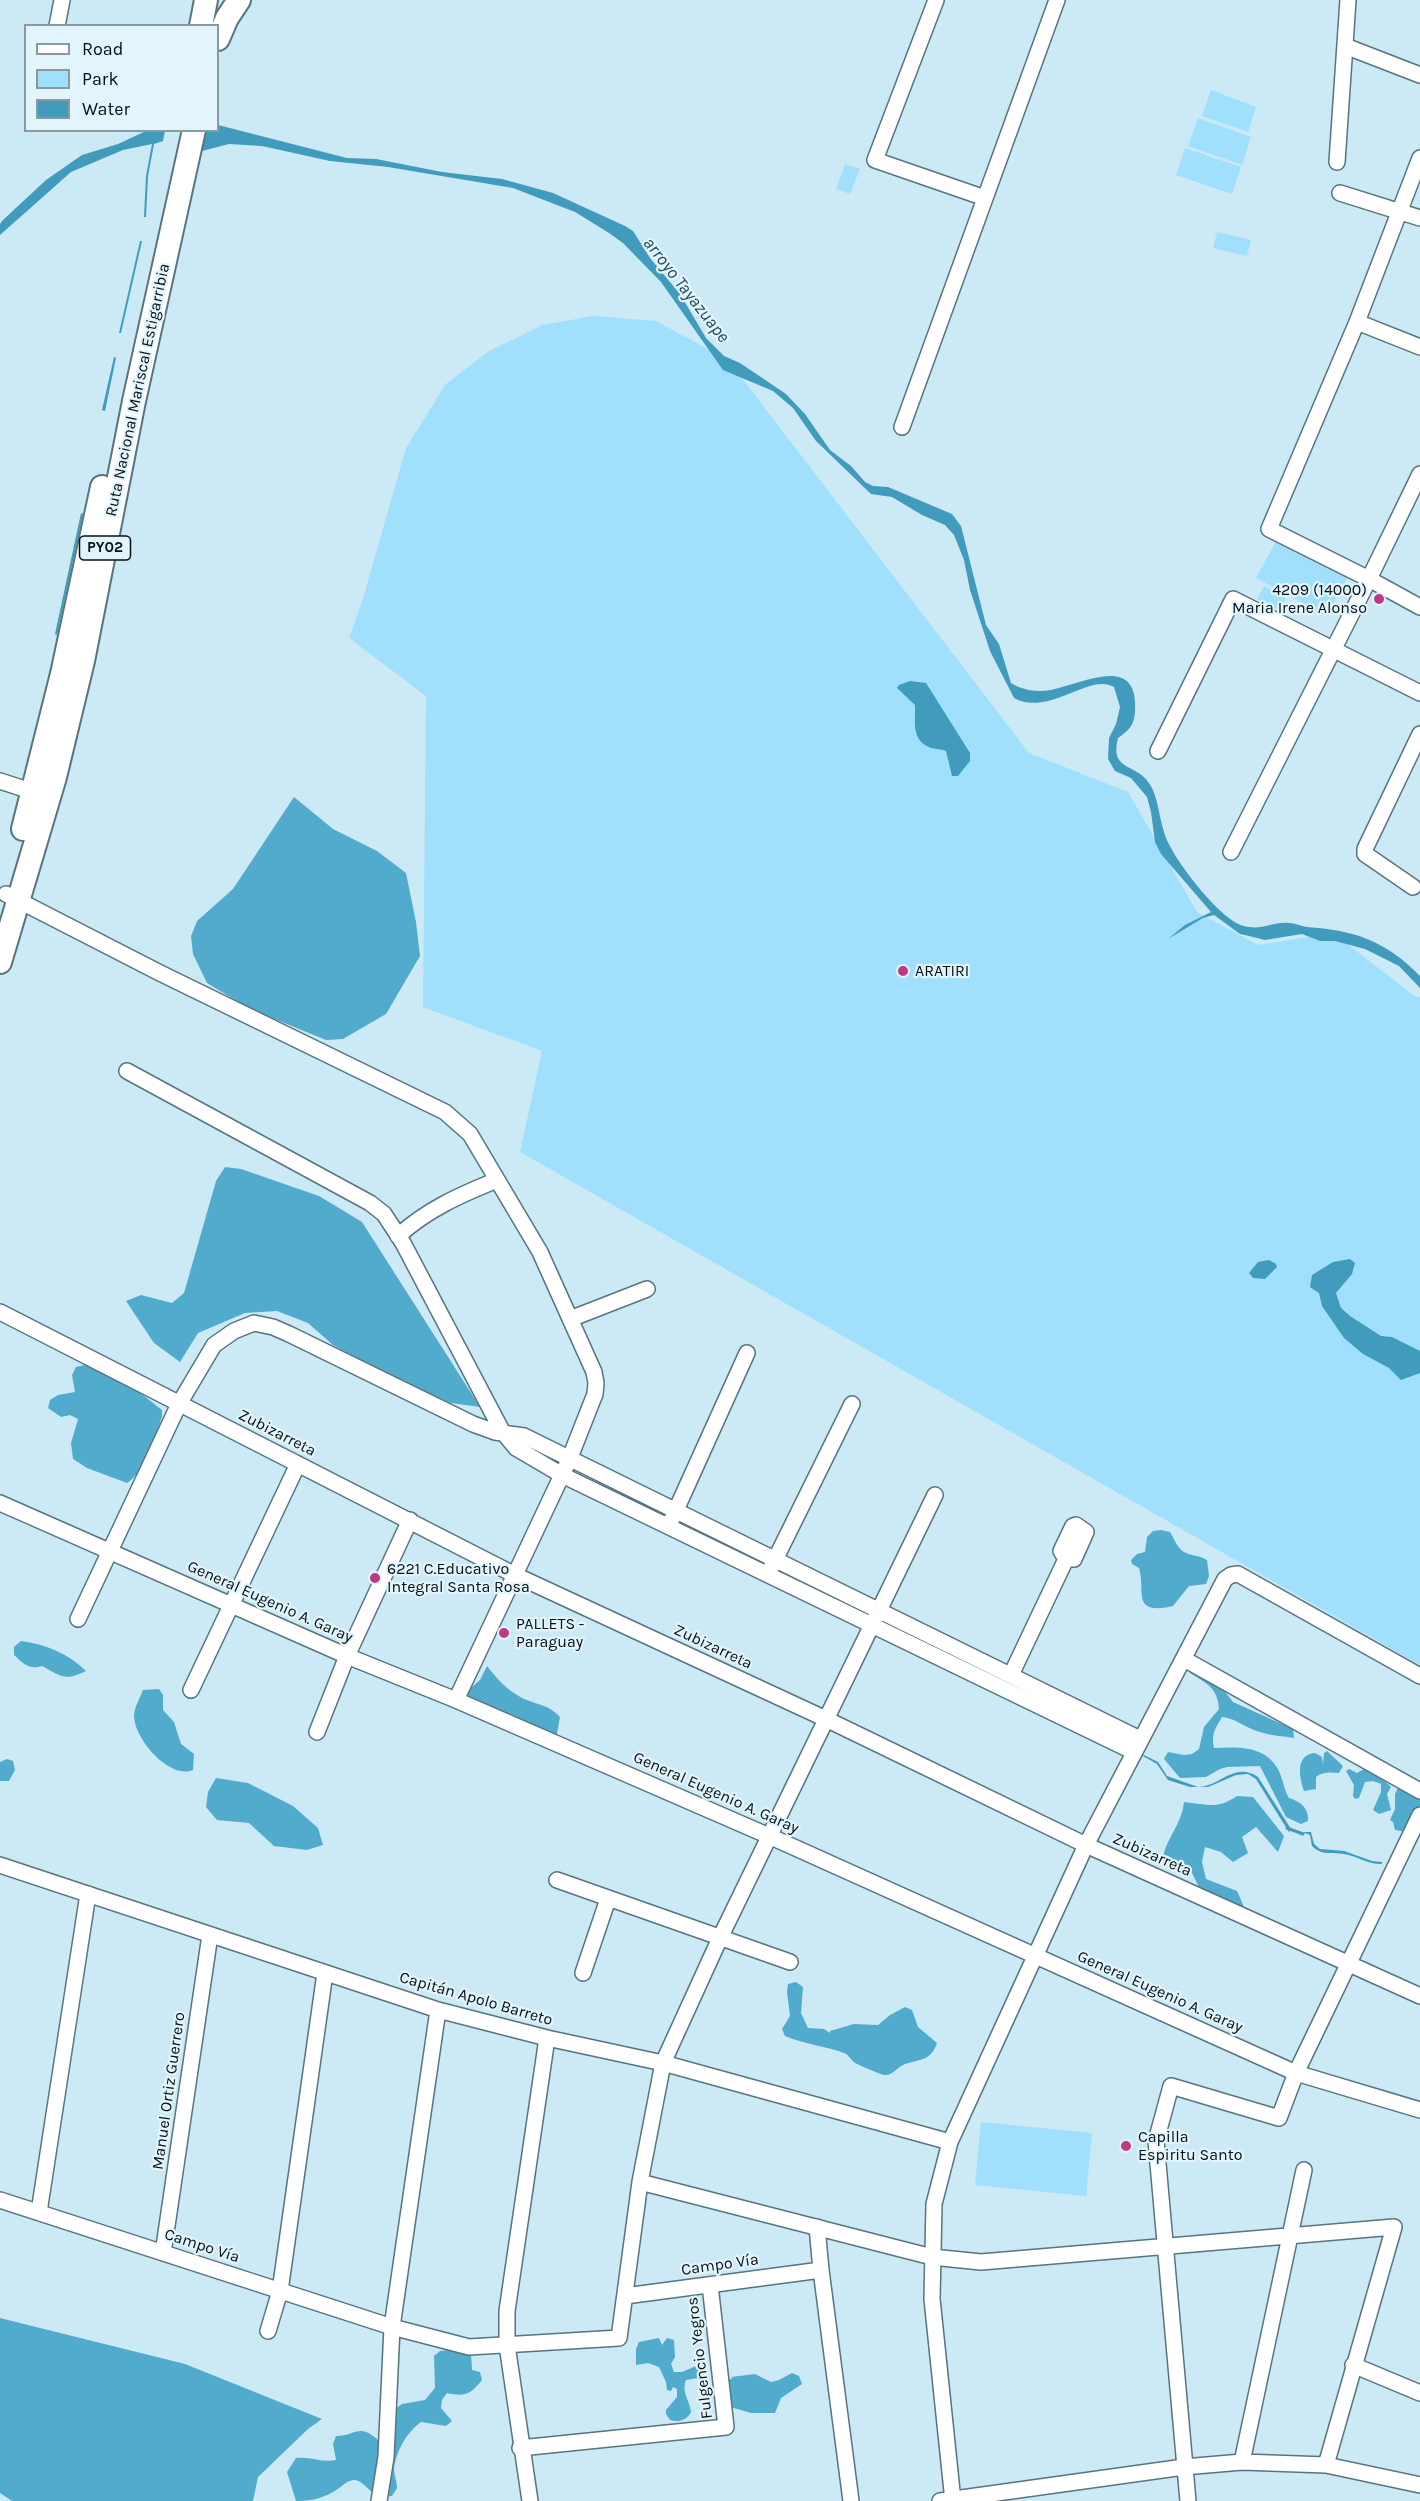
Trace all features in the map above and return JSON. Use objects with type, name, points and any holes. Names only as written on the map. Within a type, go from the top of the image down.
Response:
[{"type":"highway","points":[[201,24],[206,0]]},
{"type":"highway","points":[[216,24],[221,0]]},
{"type":"highway","points":[[219,37],[227,18],[239,0]]},
{"type":"highway","name":"Ruta Nacional Mariscal Estigarribia","points":[[0,962],[8,902],[62,674],[178,132]]},
{"type":"highway","name":"Ruta Nacional Mariscal Estigarribia","points":[[8,902],[55,777],[83,661],[137,390],[194,132]]},
{"type":"street","points":[[57,24],[62,0]]},
{"type":"street","points":[[936,0],[875,160],[986,198]]},
{"type":"street","points":[[902,427],[1057,0]]},
{"type":"street","points":[[1337,162],[1348,0]]},
{"type":"street","points":[[1345,46],[1420,75]]},
{"type":"street","points":[[1420,158],[1357,322],[1269,529],[1370,579],[1420,607]]},
{"type":"street","points":[[1340,193],[1420,218]]},
{"type":"street","points":[[1357,322],[1420,347]]},
{"type":"street","points":[[1231,852],[1370,579],[1420,474]]},
{"type":"street","points":[[1158,751],[1233,600],[1420,693]]},
{"type":"street","points":[[1413,887],[1365,854],[1365,849],[1420,734]]},
{"type":"street","points":[[0,781],[34,792]]},
{"type":"street","points":[[8,902],[445,1112],[470,1134],[540,1252],[594,1372],[596,1394],[569,1460],[456,1700]]},
{"type":"street","points":[[127,1071],[370,1203],[384,1214],[502,1431],[516,1448],[562,1475],[871,1626],[1137,1745]]},
{"type":"street","points":[[398,1236],[419,1217],[447,1200],[497,1180]]},
{"type":"street","points":[[570,1319],[647,1289]]},
{"type":"street","name":"Zubizarreta","points":[[0,1312],[515,1575],[828,1720],[1086,1845],[1420,1996]]},
{"type":"street","points":[[78,1619],[179,1404],[214,1345],[234,1331],[255,1323],[289,1334],[473,1424],[495,1432],[502,1431],[524,1436],[1011,1675],[1137,1745]]},
{"type":"street","points":[[668,1527],[747,1353]]},
{"type":"street","points":[[767,1575],[852,1404]]},
{"type":"street","points":[[191,1690],[298,1464]]},
{"type":"street","points":[[625,2296],[640,2182],[663,2063],[720,1938],[828,1720],[935,1495]]},
{"type":"street","name":"General Eugenio A. Garay","points":[[0,1503],[347,1656],[456,1700],[769,1836],[1296,2073],[1420,2110]]},
{"type":"street","points":[[317,1732],[347,1656],[410,1520]]},
{"type":"street","points":[[1011,1675],[1066,1559]]},
{"type":"street","points":[[1420,1676],[1238,1574],[1226,1579],[1086,1845],[950,2142],[934,2204],[932,2257],[932,2299],[948,2501],[1184,2467],[1242,2462],[1326,2465],[1420,2485]]},
{"type":"street","points":[[1184,1659],[1420,1791]]},
{"type":"street","points":[[1188,2501],[1156,2141],[1171,2086],[1279,2118],[1296,2073],[1420,1815]]},
{"type":"street","name":"Capitán Apolo Barreto","points":[[0,1865],[438,2010],[547,2038],[663,2063],[950,2142]]},
{"type":"street","points":[[557,1880],[790,1962]]},
{"type":"street","points":[[39,2212],[88,1894]]},
{"type":"street","points":[[583,1973],[608,1899]]},
{"type":"street","name":"Manuel Ortiz Guerrero","points":[[163,2253],[210,1935]]},
{"type":"street","points":[[268,2331],[280,2290],[325,1973]]},
{"type":"street","points":[[379,2501],[386,2457],[392,2327],[438,2010]]},
{"type":"street","points":[[530,2501],[520,2448],[507,2345],[507,2311],[547,2038]]},
{"type":"street","points":[[1242,2462],[1304,2170]]},
{"type":"street","points":[[640,2182],[932,2257],[981,2262],[1394,2227],[1326,2465]]},
{"type":"street","name":"Campo Vía","points":[[0,2200],[392,2327],[469,2347],[619,2338],[625,2296],[820,2270]]},
{"type":"street","points":[[817,2227],[820,2270],[851,2501]]},
{"type":"street","name":"Fulgencio Yegros","points":[[520,2448],[726,2427],[710,2284]]},
{"type":"street","points":[[1353,2365],[1420,2393]]},
{"type":"green space","points":[[1211,90],[1256,107],[1248,132],[1202,116]]},
{"type":"green space","points":[[1198,118],[1251,137],[1242,165],[1188,146]]},
{"type":"green space","points":[[1185,148],[1241,167],[1232,194],[1176,175]]},
{"type":"green space","points":[[845,164],[860,169],[850,194],[836,189]]},
{"type":"green space","points":[[1217,232],[1251,240],[1247,256],[1213,248]]},
{"type":"green space","name":"ARATIRI","points":[[593,316],[656,321],[728,360],[1029,753],[1128,792],[1197,912],[1258,945],[1333,933],[1416,997],[1420,997],[1420,1665],[520,1152],[542,1051],[423,1007],[426,696],[349,638],[362,602],[406,448],[446,384],[489,351],[543,325]]},
{"type":"green space","points":[[1278,538],[1348,576],[1327,616],[1256,578]]},
{"type":"green space","points":[[1264,586],[1286,598],[1280,610],[1257,599]]},
{"type":"green space","points":[[981,2122],[1092,2133],[1086,2196],[975,2185]]},
{"type":"shaded area","points":[[294,797],[333,829],[377,851],[406,873],[416,922],[420,956],[386,1014],[343,1039],[326,1040],[250,1009],[207,983],[193,954],[191,936],[197,921],[233,889]]},
{"type":"shaded area","points":[[225,1167],[241,1169],[319,1196],[362,1222],[480,1407],[451,1403],[390,1377],[333,1345],[308,1323],[277,1311],[245,1313],[198,1333],[180,1362],[154,1343],[126,1301],[141,1295],[172,1303],[184,1293],[216,1181]]},
{"type":"shaded area","points":[[84,1365],[117,1377],[162,1410],[162,1417],[145,1462],[127,1483],[87,1468],[73,1459],[71,1443],[78,1419],[70,1415],[61,1417],[48,1408],[50,1400],[58,1395],[75,1392],[72,1375],[76,1367]]},
{"type":"shaded area","points":[[1153,1531],[1170,1532],[1184,1552],[1207,1560],[1209,1576],[1206,1584],[1189,1586],[1173,1606],[1159,1608],[1145,1604],[1142,1599],[1139,1568],[1132,1564],[1131,1560],[1137,1554],[1145,1552],[1147,1537]]},
{"type":"shaded area","points":[[21,1641],[56,1651],[86,1671],[68,1677],[42,1666],[27,1665],[14,1655],[14,1647]]},
{"type":"shaded area","points":[[487,1666],[499,1680],[522,1698],[547,1707],[556,1713],[560,1717],[557,1734],[548,1734],[487,1715],[476,1717],[466,1699],[467,1691],[480,1680]]},
{"type":"shaded area","points":[[1189,1666],[1204,1674],[1215,1686],[1223,1689],[1233,1702],[1293,1729],[1294,1738],[1274,1735],[1259,1732],[1222,1717],[1214,1732],[1213,1743],[1214,1748],[1248,1749],[1264,1754],[1276,1766],[1289,1798],[1297,1801],[1307,1812],[1308,1821],[1301,1824],[1286,1817],[1260,1766],[1227,1767],[1206,1777],[1180,1778],[1164,1759],[1168,1752],[1184,1755],[1192,1754],[1199,1749],[1204,1727],[1219,1709],[1214,1691],[1190,1673]]},
{"type":"shaded area","points":[[159,1689],[163,1695],[163,1710],[174,1722],[181,1744],[194,1754],[193,1770],[174,1769],[164,1763],[154,1755],[140,1735],[134,1716],[136,1706],[143,1690]]},
{"type":"shaded area","points":[[1327,1751],[1343,1766],[1339,1773],[1318,1775],[1316,1789],[1304,1791],[1300,1773],[1301,1762],[1315,1753],[1322,1757],[1323,1765],[1324,1753]]},
{"type":"shaded area","points":[[7,1759],[13,1761],[15,1770],[9,1781],[0,1781],[0,1762]]},
{"type":"shaded area","points":[[1349,1769],[1357,1773],[1366,1769],[1390,1785],[1387,1794],[1391,1810],[1379,1814],[1373,1810],[1381,1792],[1381,1784],[1373,1781],[1365,1782],[1359,1798],[1355,1799],[1354,1785],[1346,1771]]},
{"type":"shaded area","points":[[216,1778],[248,1783],[293,1806],[318,1828],[323,1845],[307,1850],[274,1846],[249,1823],[217,1820],[206,1807],[208,1792]]},
{"type":"shaded area","points":[[1399,1786],[1420,1796],[1420,1806],[1406,1832],[1395,1830],[1390,1820],[1395,1809],[1395,1794]]},
{"type":"shaded area","points":[[1237,1796],[1253,1797],[1284,1836],[1278,1852],[1256,1827],[1242,1837],[1248,1853],[1233,1862],[1221,1852],[1205,1847],[1202,1862],[1206,1879],[1237,1891],[1244,1907],[1199,1887],[1192,1873],[1176,1871],[1162,1862],[1184,1802],[1217,1805]]},
{"type":"shaded area","points":[[796,1982],[803,1987],[801,2013],[808,2028],[824,2029],[830,2033],[830,2031],[854,2024],[878,2025],[905,2007],[912,2010],[918,2027],[937,2043],[935,2049],[928,2056],[884,2075],[856,2063],[844,2053],[785,2036],[782,2029],[790,2016],[788,1984]]},
{"type":"shaded area","points":[[0,2318],[185,2364],[322,2419],[308,2429],[258,2477],[253,2501],[12,2501],[0,2493]]},
{"type":"shaded area","points":[[659,2338],[662,2345],[667,2338],[674,2340],[675,2357],[671,2364],[674,2372],[682,2372],[696,2366],[704,2368],[698,2378],[686,2380],[685,2392],[691,2412],[680,2421],[670,2420],[666,2414],[666,2410],[677,2397],[677,2389],[673,2387],[671,2391],[667,2390],[659,2367],[648,2363],[636,2365],[636,2349],[639,2342]]},
{"type":"shaded area","points":[[464,2350],[471,2354],[472,2370],[480,2372],[482,2380],[467,2393],[459,2395],[447,2393],[442,2400],[441,2408],[452,2421],[446,2426],[421,2422],[407,2437],[395,2462],[397,2488],[392,2496],[373,2492],[354,2480],[348,2481],[336,2491],[324,2496],[296,2501],[287,2472],[296,2458],[336,2460],[333,2444],[336,2436],[358,2431],[367,2432],[379,2441],[383,2439],[395,2409],[402,2404],[425,2400],[435,2388],[434,2356],[440,2351]]},
{"type":"shaded area","points":[[792,2373],[799,2376],[802,2384],[781,2398],[775,2413],[751,2413],[727,2406],[726,2381],[733,2378],[731,2377],[755,2374],[771,2382]]},
{"type":"water","points":[[219,125],[347,158],[376,159],[442,172],[502,179],[553,193],[633,231],[650,258],[680,294],[706,338],[724,356],[740,363],[786,394],[805,414],[830,450],[851,466],[865,482],[873,486],[888,487],[952,514],[961,526],[986,625],[999,644],[1011,683],[1026,689],[1041,691],[1106,676],[1119,677],[1128,682],[1134,694],[1135,712],[1130,727],[1118,738],[1116,749],[1118,757],[1121,763],[1140,774],[1152,788],[1164,833],[1171,848],[1193,881],[1214,905],[1235,922],[1244,926],[1291,923],[1340,931],[1368,940],[1395,954],[1420,976],[1420,988],[1399,966],[1365,949],[1335,941],[1320,941],[1302,934],[1265,940],[1240,934],[1214,915],[1203,918],[1168,939],[1185,925],[1211,912],[1161,854],[1155,842],[1147,797],[1131,778],[1115,771],[1108,759],[1109,738],[1116,724],[1120,707],[1114,687],[1104,684],[1093,685],[1041,702],[1027,702],[1014,698],[990,651],[970,590],[964,560],[954,535],[945,525],[922,515],[892,497],[871,494],[816,441],[793,408],[773,391],[723,370],[661,282],[623,243],[609,233],[575,212],[513,188],[388,167],[330,161],[262,146],[229,144],[202,151],[197,148],[202,132],[219,132]]},
{"type":"water","points":[[144,132],[165,132],[163,141],[154,144],[148,176],[146,217],[144,217],[146,176],[152,144],[123,150],[71,172],[0,235],[0,224],[3,220],[46,180],[82,155],[118,144]]},
{"type":"water","points":[[140,241],[142,241],[121,333],[119,333]]},
{"type":"water","points":[[114,357],[116,358],[105,411],[102,410]]},
{"type":"water","points":[[81,513],[83,514],[57,635],[55,634]]},
{"type":"water","points":[[910,681],[926,683],[970,753],[970,761],[958,776],[952,776],[946,751],[924,745],[917,735],[915,705],[897,688]]},
{"type":"water","points":[[1350,1259],[1355,1263],[1352,1274],[1336,1293],[1341,1308],[1381,1336],[1392,1337],[1420,1351],[1420,1373],[1401,1380],[1389,1368],[1363,1354],[1344,1338],[1322,1306],[1319,1293],[1310,1287],[1312,1275],[1333,1262]]},
{"type":"water","points":[[1269,1260],[1277,1267],[1265,1279],[1253,1278],[1249,1273],[1258,1262]]},
{"type":"water","points":[[1144,1755],[1158,1762],[1167,1776],[1198,1787],[1190,1787],[1168,1780],[1157,1764]]},
{"type":"water","points":[[1234,1773],[1249,1773],[1258,1777],[1291,1829],[1289,1832],[1256,1779],[1248,1774],[1236,1775],[1208,1787],[1198,1787],[1206,1786]]},
{"type":"water","points":[[1304,1832],[1311,1832],[1314,1844],[1320,1849],[1344,1851],[1372,1861],[1382,1862],[1382,1864],[1371,1863],[1340,1853],[1320,1851],[1312,1846],[1310,1835],[1305,1833],[1300,1836]]},
{"type":"waterway","points":[[1287,1828],[1303,1834]]},
{"type":"place","name":"4209 (14000) Maria Irene Alonso","points":[[1379,599]]},
{"type":"place","name":"ARATIRI","points":[[903,971]]},
{"type":"place","name":"6221 C.Educativo Integral Santa Rosa","points":[[375,1578]]},
{"type":"place","name":"PALLETS - Paraguay","points":[[504,1633]]},
{"type":"place","name":"Capilla Espiritu Santo","points":[[1126,2146]]},
{"type":"water label","name":"arroyo Tayazuape","points":[[686,290]]}]
